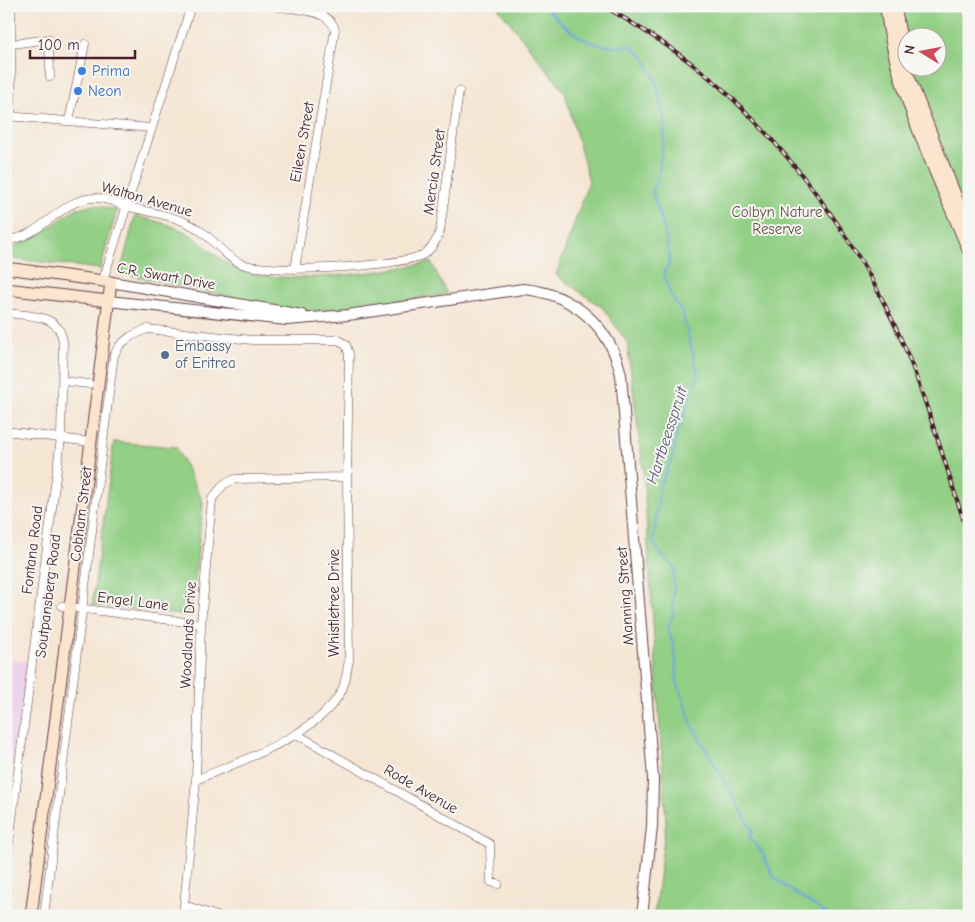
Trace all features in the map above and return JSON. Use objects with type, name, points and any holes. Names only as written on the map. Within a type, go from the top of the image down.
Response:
[{"type":"main road","points":[[886,6],[894,56],[904,91],[969,252]]},
{"type":"main road","points":[[895,6],[907,72],[969,230]]},
{"type":"main road","name":"C.R. Swart Drive","points":[[6,268],[107,281]]},
{"type":"main road","name":"Soutpansberg Road","points":[[86,441],[89,384],[107,281]]},
{"type":"main road","name":"C.R. Swart Drive","points":[[6,289],[104,300]]},
{"type":"main road","name":"Soutpansberg Road","points":[[23,916],[104,300]]},
{"type":"main road","name":"Soutpansberg Road","points":[[31,916],[65,607]]},
{"type":"street","points":[[11,6],[12,44],[9,116],[151,128]]},
{"type":"street","points":[[107,281],[104,271],[109,263],[191,6]]},
{"type":"street","name":"Eileen Street","points":[[272,6],[320,14],[331,21],[334,26],[294,269]]},
{"type":"street","points":[[12,44],[50,39],[50,78]]},
{"type":"street","points":[[69,121],[85,44]]},
{"type":"street","name":"Mercia Street","points":[[427,252],[437,239],[440,231],[459,91]]},
{"type":"street","name":"Walton Avenue","points":[[6,240],[26,235],[83,200],[102,198],[187,223],[199,230],[228,256],[242,264],[255,268],[294,269],[360,266],[408,259],[427,252]]},
{"type":"street","name":"C.R. Swart Drive","points":[[107,281],[320,318]]},
{"type":"street","name":"C.R. Swart Drive","points":[[104,300],[287,320],[376,311],[506,290],[538,290],[561,298]]},
{"type":"street","name":"Manning Street","points":[[561,298],[585,313],[595,323],[609,341],[621,375],[653,778],[650,846],[642,916]]},
{"type":"street","name":"Fontana Road","points":[[6,313],[45,318],[58,327],[63,340],[61,438],[6,866]]},
{"type":"street","name":"Cobham Street","points":[[44,916],[114,355],[120,345],[134,334],[152,328],[252,340],[296,341],[327,338],[344,342]]},
{"type":"street","name":"Whistletree Drive","points":[[196,780],[298,735],[338,698],[346,675],[349,660],[347,477],[349,354],[344,342]]},
{"type":"street","points":[[63,382],[89,384]]},
{"type":"street","points":[[6,431],[86,441]]},
{"type":"street","name":"Woodlands Drive","points":[[183,916],[196,780],[201,624],[210,506],[220,487],[228,481],[242,478],[347,477]]},
{"type":"street","name":"Engel Lane","points":[[65,607],[201,624]]},
{"type":"street","name":"Rode Avenue","points":[[298,735],[490,844],[491,882],[498,884]]},
{"type":"street","points":[[184,905],[217,916]]},
{"type":"shaded area","points":[[6,659],[32,663],[6,867]]},
{"type":"green space","name":"Colbyn Nature Reserve","points":[[497,6],[956,6],[969,34],[969,916],[654,916],[666,822],[643,468],[627,342],[603,308],[556,275],[589,181],[565,93]]},
{"type":"green space","points":[[95,205],[117,210],[100,269],[6,258],[6,250],[37,236],[77,208]]},
{"type":"green space","points":[[135,216],[181,230],[195,238],[225,262],[246,272],[265,276],[288,277],[338,276],[388,270],[431,262],[447,294],[353,308],[300,312],[120,273]]},
{"type":"green space","points":[[114,442],[176,447],[203,502],[191,616],[92,605]]},
{"type":"waterway","name":"Hartbeesspruit","points":[[545,6],[573,32],[593,43],[617,47],[631,46],[644,57],[655,79],[662,105],[665,129],[658,176],[652,192],[665,231],[670,261],[664,274],[670,294],[682,312],[698,374],[677,433],[672,459],[660,485],[653,542],[663,557],[674,566],[673,614],[668,627],[675,652],[677,682],[692,725],[753,831],[749,837],[762,852],[773,876],[787,888],[830,916]]},
{"type":"railway","points":[[604,6],[671,48],[732,98],[784,154],[831,214],[871,279],[905,348],[931,418],[969,537]]},
{"type":"place","name":"Prima","points":[[82,71]]},
{"type":"place","name":"Neon","points":[[78,91]]},
{"type":"place","name":"Embassy of Eritrea","points":[[165,355]]}]
